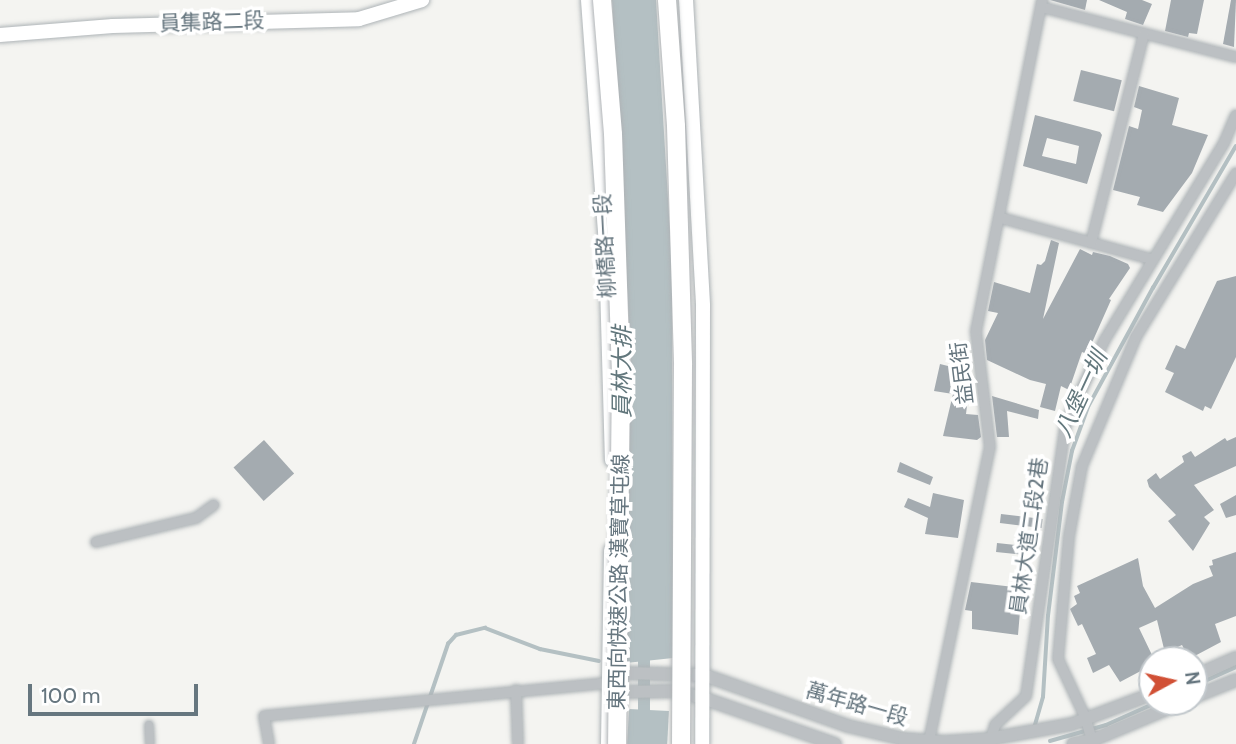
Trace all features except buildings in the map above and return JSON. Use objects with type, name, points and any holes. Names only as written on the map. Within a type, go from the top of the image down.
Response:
[{"type":"highway","name":"東西向快速公路 漢寶草屯線","points":[[602,0],[613,134],[621,370],[617,744]]},
{"type":"highway","points":[[667,0],[676,126],[683,365],[681,744]]},
{"type":"main road","name":"員集路二段","points":[[0,35],[113,26],[359,19],[422,0]]},
{"type":"main road","name":"柳橋路一段","points":[[588,0],[598,103],[611,371],[608,744]]},
{"type":"main road","points":[[686,0],[704,306],[702,744]]},
{"type":"street","points":[[1042,4],[1143,34],[1236,57]]},
{"type":"street","name":"益民街","points":[[929,741],[990,447],[976,331],[1042,4]]},
{"type":"street","points":[[1091,243],[1143,34]]},
{"type":"street","name":"員林大道二段2巷","points":[[993,740],[995,725],[1027,696],[1066,423],[1104,341],[1151,259],[1224,143],[1236,115]]},
{"type":"street","points":[[1093,742],[1086,719],[1058,660],[1068,572],[1069,536],[1082,466],[1136,337],[1236,173]]},
{"type":"street","points":[[1000,218],[1151,259]]},
{"type":"street","points":[[96,542],[196,518],[214,505]]},
{"type":"street","points":[[1208,670],[1236,658]]},
{"type":"street","name":"萬年路一段","points":[[607,682],[625,673],[676,672],[704,675],[848,726],[929,741],[993,740],[1072,724],[1138,699]]},
{"type":"street","points":[[1208,691],[1236,680]]},
{"type":"street","name":"萬年路一段","points":[[607,682],[625,692],[676,691],[703,698],[835,744]]},
{"type":"street","points":[[269,744],[264,716],[607,682]]},
{"type":"street","points":[[516,690],[518,744]]},
{"type":"street","points":[[1075,744],[1093,742],[1152,716]]},
{"type":"street","points":[[149,725],[150,744]]},
{"type":"shaded area","points":[[612,0],[656,0],[672,265],[673,658],[626,663],[631,362]]},
{"type":"shaded area","points":[[629,709],[669,711],[667,744],[627,744]]},
{"type":"waterway","name":"八堡一圳","points":[[1035,725],[1043,697],[1048,616],[1062,502],[1072,451],[1088,407],[1153,288],[1236,146]]},
{"type":"waterway","points":[[414,744],[448,644],[456,635],[485,628],[540,649],[599,661]]},
{"type":"waterway","name":"員林大排","points":[[644,646],[644,744]]},
{"type":"waterway","points":[[1208,680],[1236,667]]},
{"type":"waterway","points":[[1050,741],[1106,725],[1138,711]]}]
